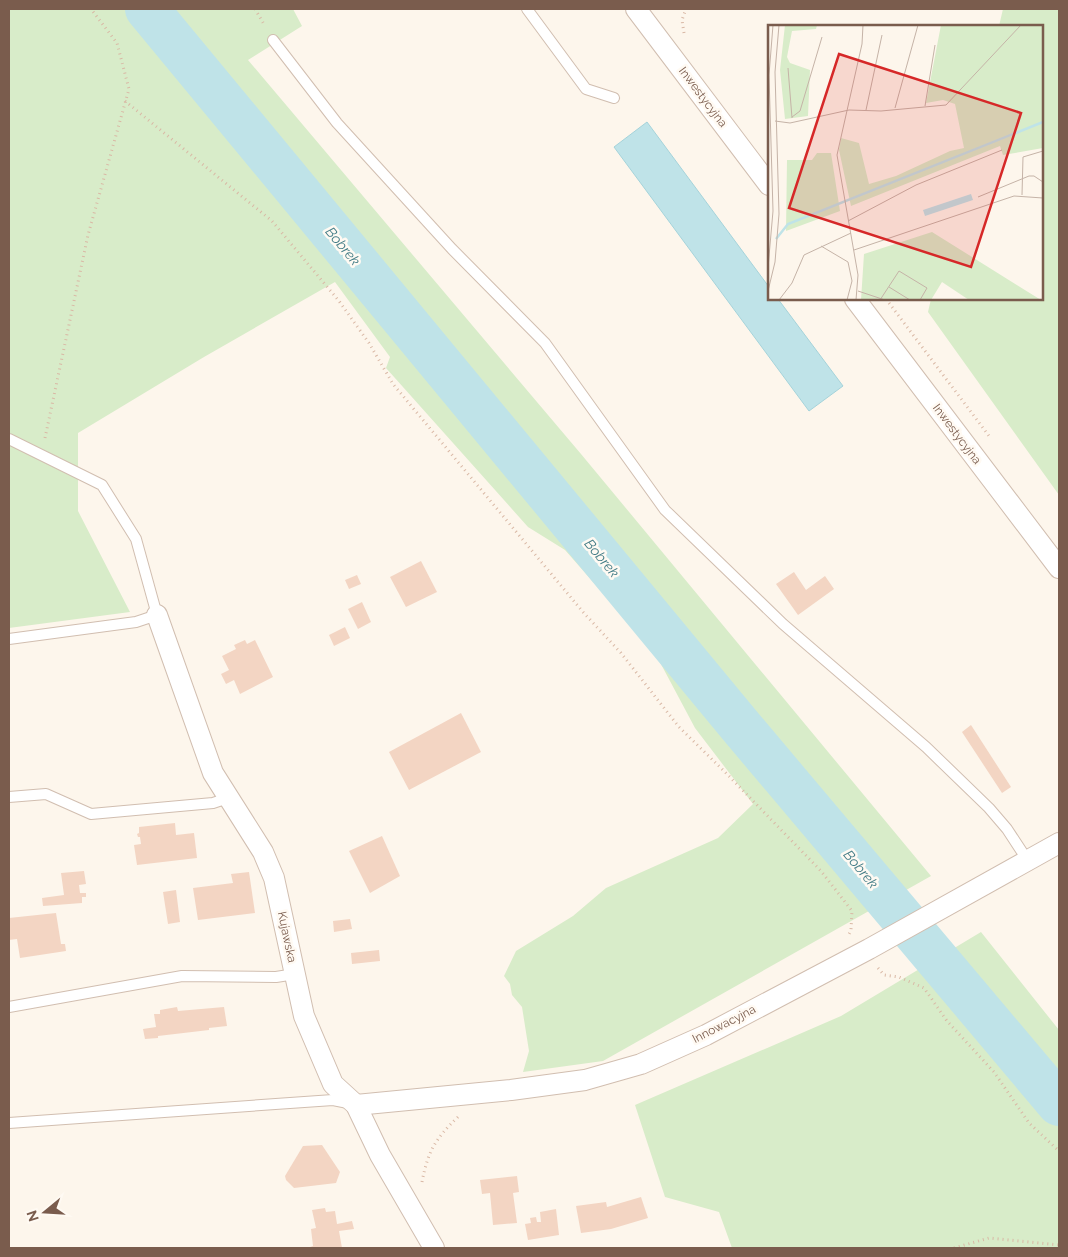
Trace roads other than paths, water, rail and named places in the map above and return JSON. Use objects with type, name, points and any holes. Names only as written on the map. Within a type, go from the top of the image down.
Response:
[{"type":"street","name":"Inwestycyjna","points":[[636,9],[768,184]]},
{"type":"street","name":"Inwestycyjna","points":[[856,300],[1059,568]]},
{"type":"street","name":"Kujawska","points":[[157,615],[213,773],[263,852],[274,878],[304,1016],[333,1084],[356,1105],[380,1155],[434,1248]]},
{"type":"street","name":"Innowacyjna","points":[[356,1105],[511,1090],[585,1080],[640,1064],[706,1034],[863,952],[1059,843]]},
{"type":"lane","points":[[527,9],[586,89],[614,98]]},
{"type":"lane","points":[[273,40],[337,123],[452,249],[545,343],[665,510],[782,624],[926,746],[989,808],[1007,829],[1028,861]]},
{"type":"lane","points":[[9,439],[102,485],[136,538],[157,615],[136,622],[9,639]]},
{"type":"lane","points":[[9,797],[46,794],[91,814],[213,804],[228,798]]},
{"type":"lane","points":[[9,1007],[182,976],[276,977],[295,974]]},
{"type":"lane","points":[[9,1123],[333,1100],[356,1105]]},
{"type":"water","points":[[647,122],[768,286],[768,300],[779,300],[843,386],[809,411],[614,147]]},
{"type":"waterway","name":"Bobrek","points":[[147,9],[742,728],[1059,1104]]}]
